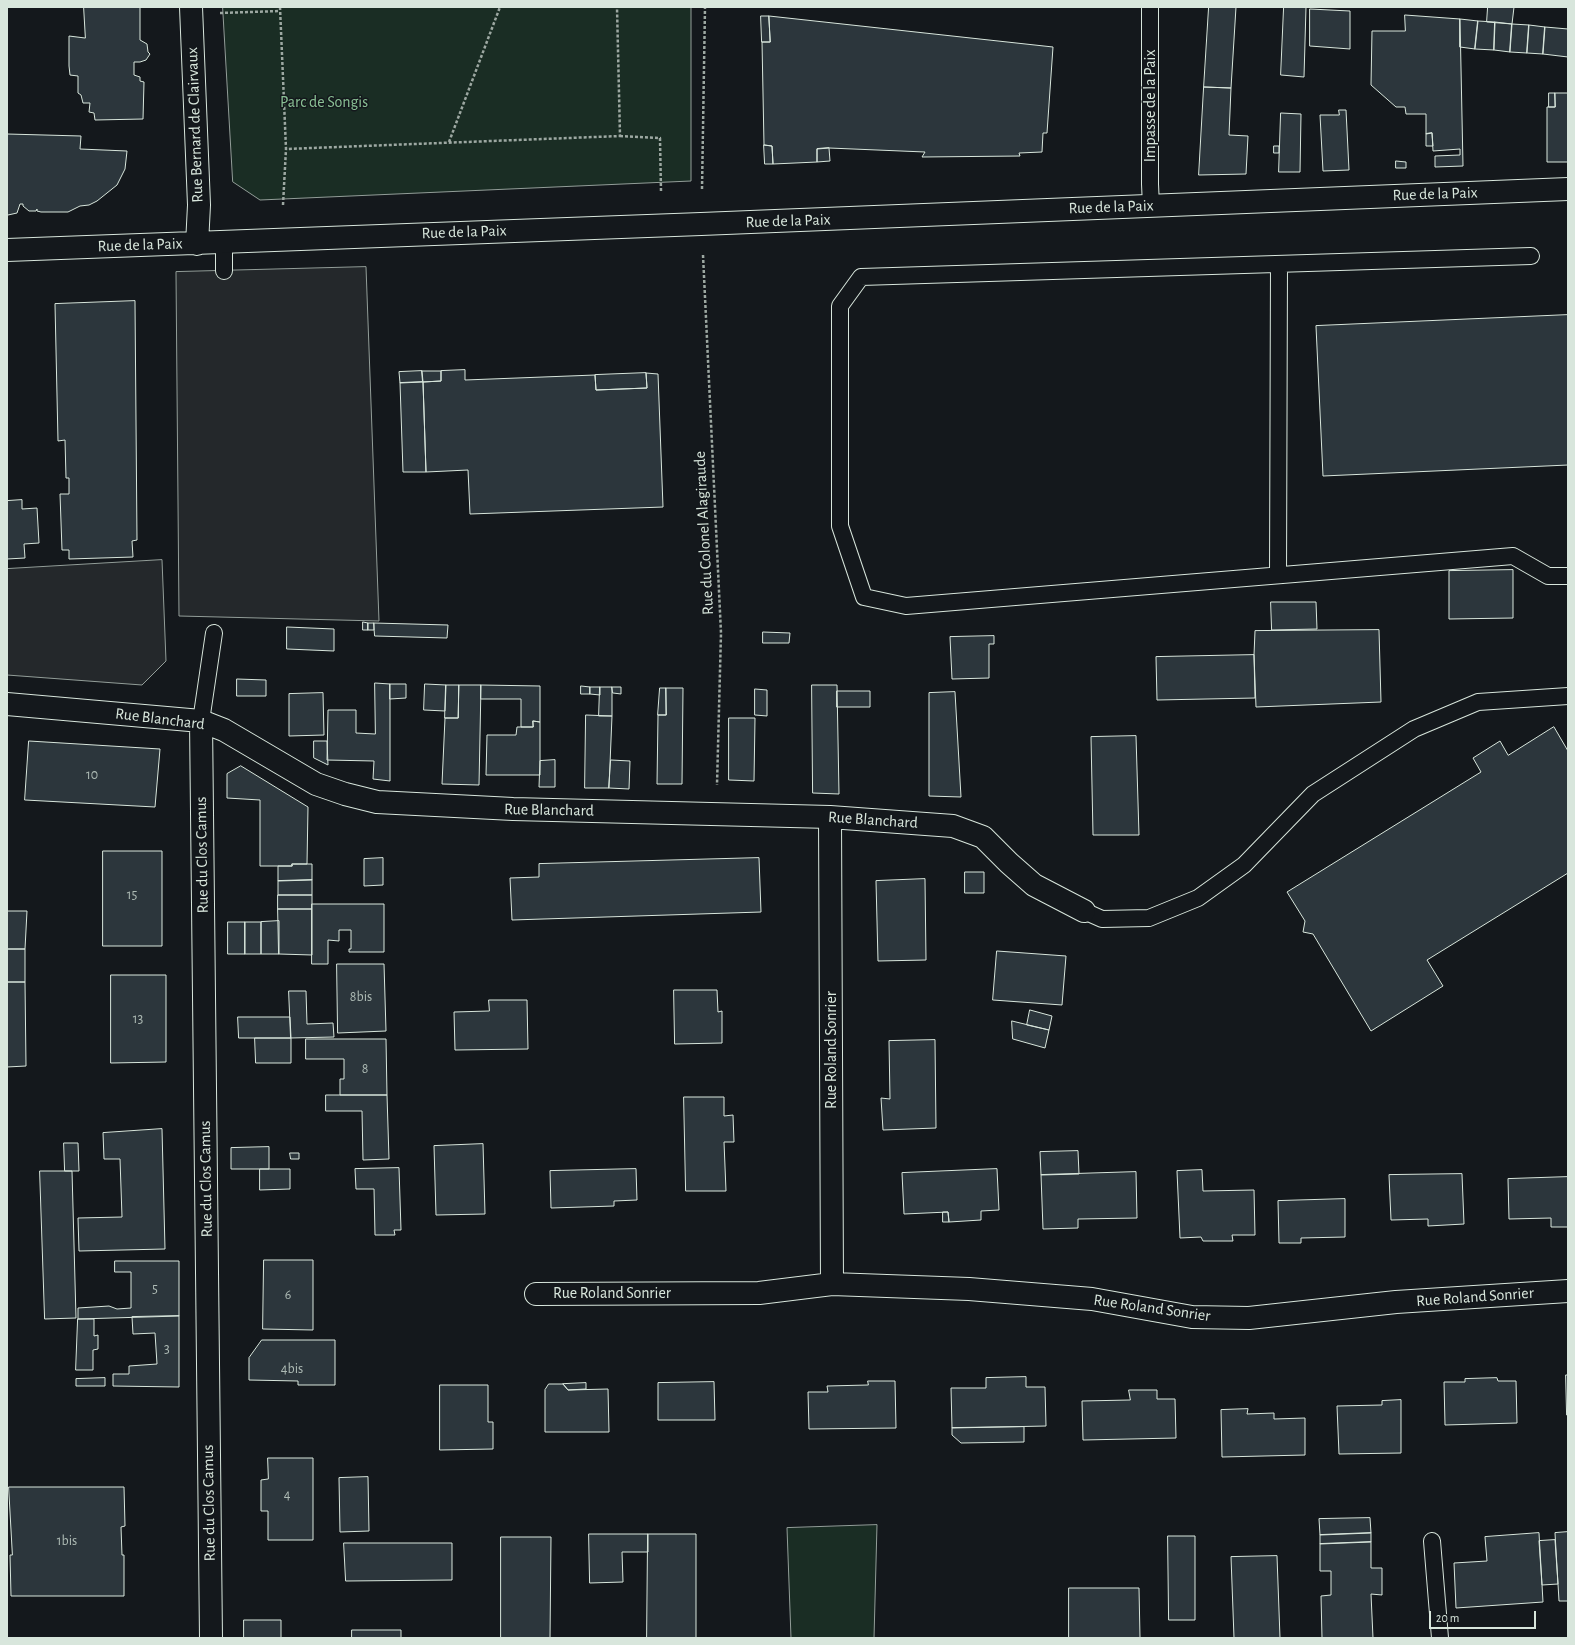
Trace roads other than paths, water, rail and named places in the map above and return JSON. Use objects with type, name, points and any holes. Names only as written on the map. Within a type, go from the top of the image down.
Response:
[{"type":"street","name":"Rue Bernard de Clairvaux","points":[[191,7],[199,205],[197,244]]},
{"type":"street","name":"Rue de la Paix","points":[[7,250],[197,244],[1568,189]]},
{"type":"street","name":"Rue Blanchard","points":[[7,704],[201,721],[224,730],[316,784],[345,794],[377,802],[513,809],[830,817],[954,826],[983,837],[1034,885],[1084,911]]},
{"type":"street","name":"Rue du Clos Camus","points":[[201,721],[210,1638]]},
{"type":"street","name":"Rue Roland Sonrier","points":[[830,817],[832,1284]]},
{"type":"street","name":"Rue Roland Sonrier","points":[[536,1294],[759,1293],[832,1284],[969,1289],[1092,1300],[1192,1317],[1249,1318],[1396,1302],[1568,1291]]},
{"type":"lane","name":"Impasse de la Paix","points":[[1150,7],[1151,206]]},
{"type":"lane","points":[[224,242],[224,271]]},
{"type":"lane","points":[[1532,256],[861,278],[840,306],[840,526],[864,597],[906,606],[1513,556],[1548,576],[1568,576]]},
{"type":"lane","points":[[1278,575],[1279,264]]},
{"type":"lane","points":[[201,721],[214,633]]},
{"type":"lane","points":[[1084,911],[1102,919],[1149,918],[1198,898],[1244,865],[1313,794],[1414,729],[1478,702],[1568,696]]},
{"type":"lane","points":[[1432,1541],[1440,1638]]},
{"type":"park label","name":"Parc de Songis","points":[[324,102]]}]
